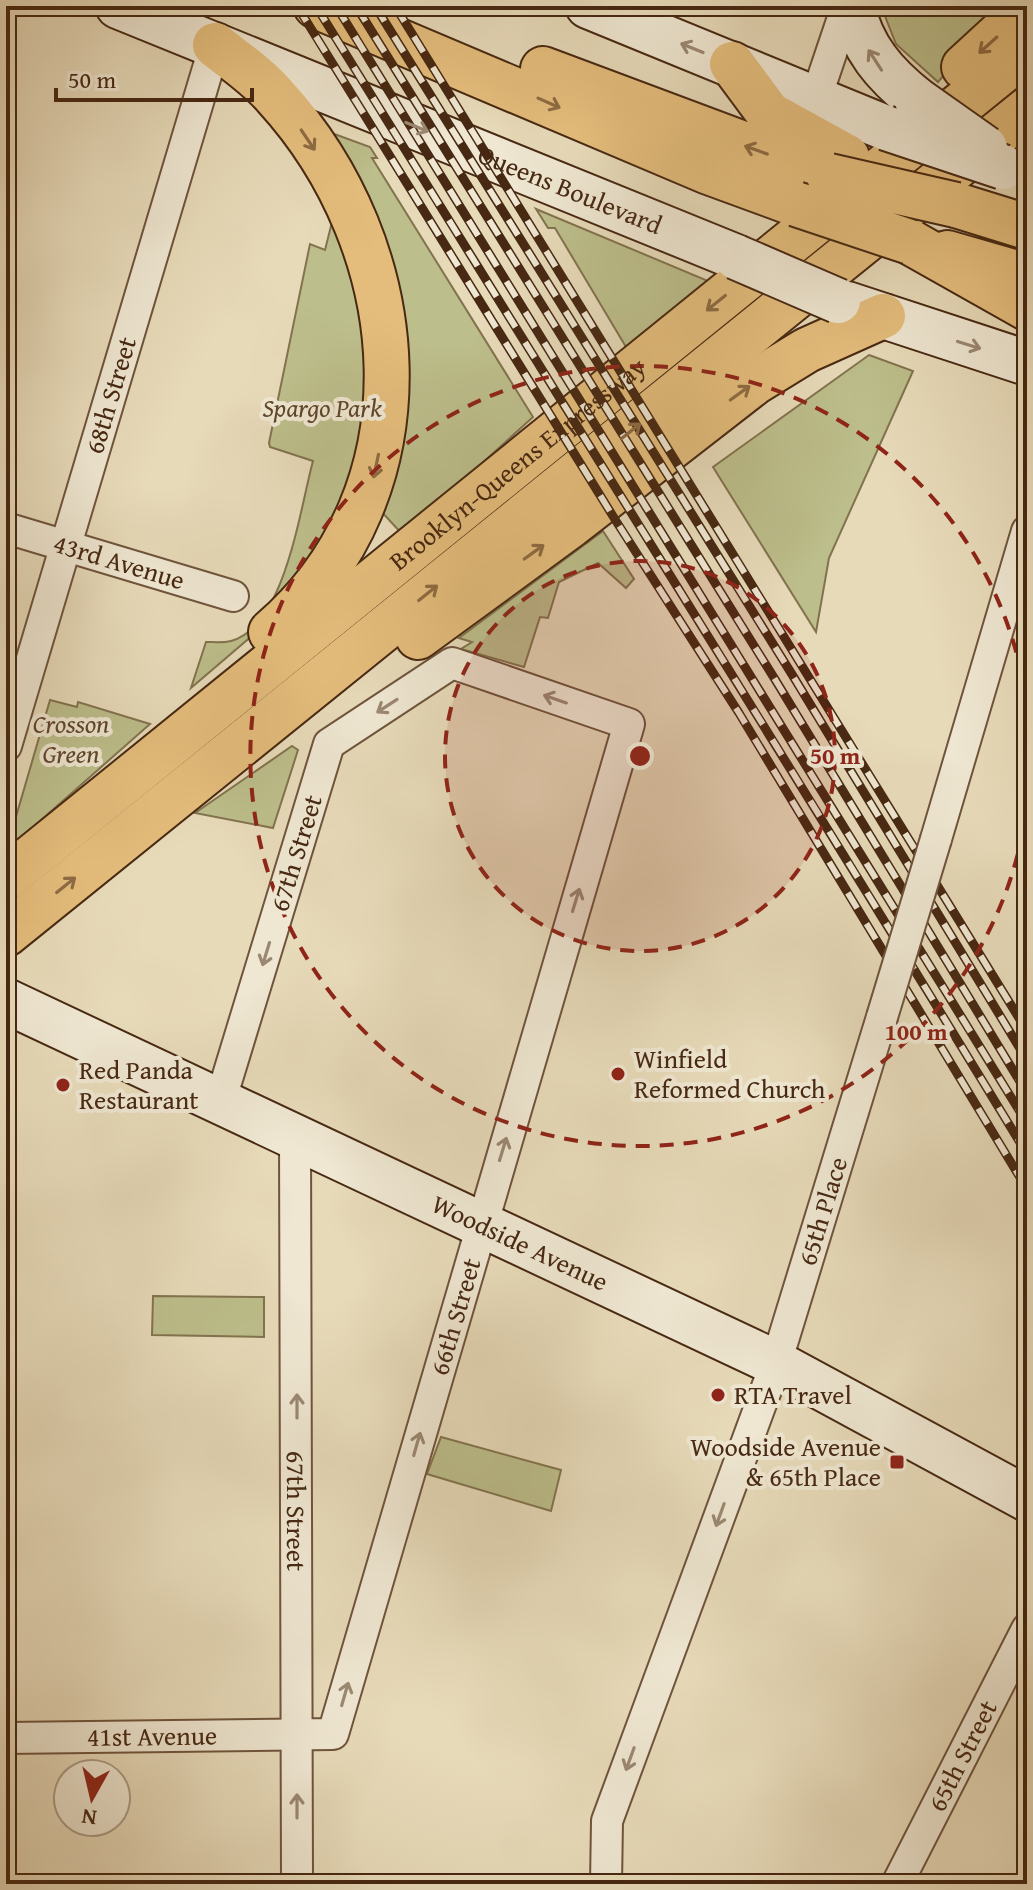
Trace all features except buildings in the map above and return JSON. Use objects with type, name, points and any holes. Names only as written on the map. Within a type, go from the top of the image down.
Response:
[{"type":"main road","points":[[316,6],[706,171],[910,242],[1027,276]]},
{"type":"main road","points":[[385,6],[682,123],[840,178],[872,165],[956,205],[1027,227]]},
{"type":"main road","points":[[840,178],[1027,9]]},
{"type":"main road","points":[[103,799],[192,696],[289,616],[327,572],[364,509],[383,431],[386,368],[383,328],[378,293],[356,224],[319,156],[276,96],[215,45]]},
{"type":"main road","name":"Brooklyn-Queens Expressway","points":[[6,878],[840,178],[1027,51]]},
{"type":"main road","points":[[732,64],[760,104],[840,178]]},
{"type":"main road","name":"Brooklyn-Queens Expressway","points":[[6,934],[1027,110]]},
{"type":"main road","points":[[910,242],[1027,308]]},
{"type":"main road","points":[[279,712],[379,665],[571,525],[755,382],[807,350],[883,316]]},
{"type":"street","name":"Queens Boulevard","points":[[118,6],[838,301],[1027,363]]},
{"type":"street","points":[[588,6],[816,98],[901,114],[977,140],[1015,172]]},
{"type":"street","points":[[816,98],[850,6]]},
{"type":"street","points":[[850,6],[872,56],[893,82],[901,114]]},
{"type":"street","name":"68th Street","points":[[6,746],[215,45]]},
{"type":"street","name":"43rd Avenue","points":[[6,528],[233,596]]},
{"type":"street","name":"65th Place","points":[[606,1884],[607,1821],[776,1363],[1027,531]]},
{"type":"street","name":"66th Street","points":[[296,1735],[333,1734],[629,724],[452,663]]},
{"type":"street","name":"67th Street","points":[[220,1102],[329,744],[452,663]]},
{"type":"street","name":"Woodside Avenue","points":[[6,1001],[776,1363],[1027,1499]]},
{"type":"street","name":"67th Street","points":[[295,1137],[297,1884]]},
{"type":"street","name":"65th Street","points":[[897,1884],[1027,1629]]},
{"type":"street","name":"41st Avenue","points":[[6,1738],[296,1735]]},
{"type":"green space","points":[[881,6],[1004,6],[938,82],[896,44]]},
{"type":"green space","points":[[318,128],[370,147],[377,158],[372,158],[533,417],[403,535],[379,509],[400,435],[407,396],[408,360],[403,328],[374,240]]},
{"type":"green space","points":[[536,209],[708,281],[626,347],[555,228],[548,228]]},
{"type":"green space","name":"Spargo Park","points":[[333,218],[375,356],[362,462],[288,605],[191,688],[206,642],[231,641],[249,631],[265,614],[277,590],[296,535],[313,461],[270,447],[269,443],[310,244],[325,250]]},
{"type":"green space","points":[[869,355],[913,371],[829,558],[816,632],[713,467]]},
{"type":"green space","points":[[603,531],[634,579],[626,588],[598,563],[559,582],[548,618],[540,617],[524,667],[461,649],[472,642],[459,638]]},
{"type":"green space","name":"Crosson Green","points":[[50,700],[77,707],[78,702],[150,724],[6,851]]},
{"type":"green space","points":[[292,746],[298,750],[273,828],[195,813]]},
{"type":"green space","points":[[153,1296],[264,1297],[264,1337],[152,1335]]},
{"type":"green space","points":[[441,1437],[561,1470],[551,1511],[427,1474]]},
{"type":"railway","points":[[297,6],[616,521],[739,713],[1027,1189]]},
{"type":"railway","points":[[316,6],[1027,1154]]},
{"type":"railway","points":[[336,6],[1027,1123]]},
{"type":"railway","points":[[356,6],[776,681],[1027,1093]]},
{"type":"railway","points":[[375,6],[793,676],[1027,1060]]},
{"type":"railway","points":[[395,6],[1027,1031]]},
{"type":"place","name":"Winfield Reformed Church","points":[[618,1074]]},
{"type":"place","name":"Red Panda Restaurant","points":[[63,1085]]},
{"type":"place","name":"RTA Travel","points":[[718,1395]]},
{"type":"place","name":"Woodside Avenue & 65th Place","points":[[897,1462]]}]
